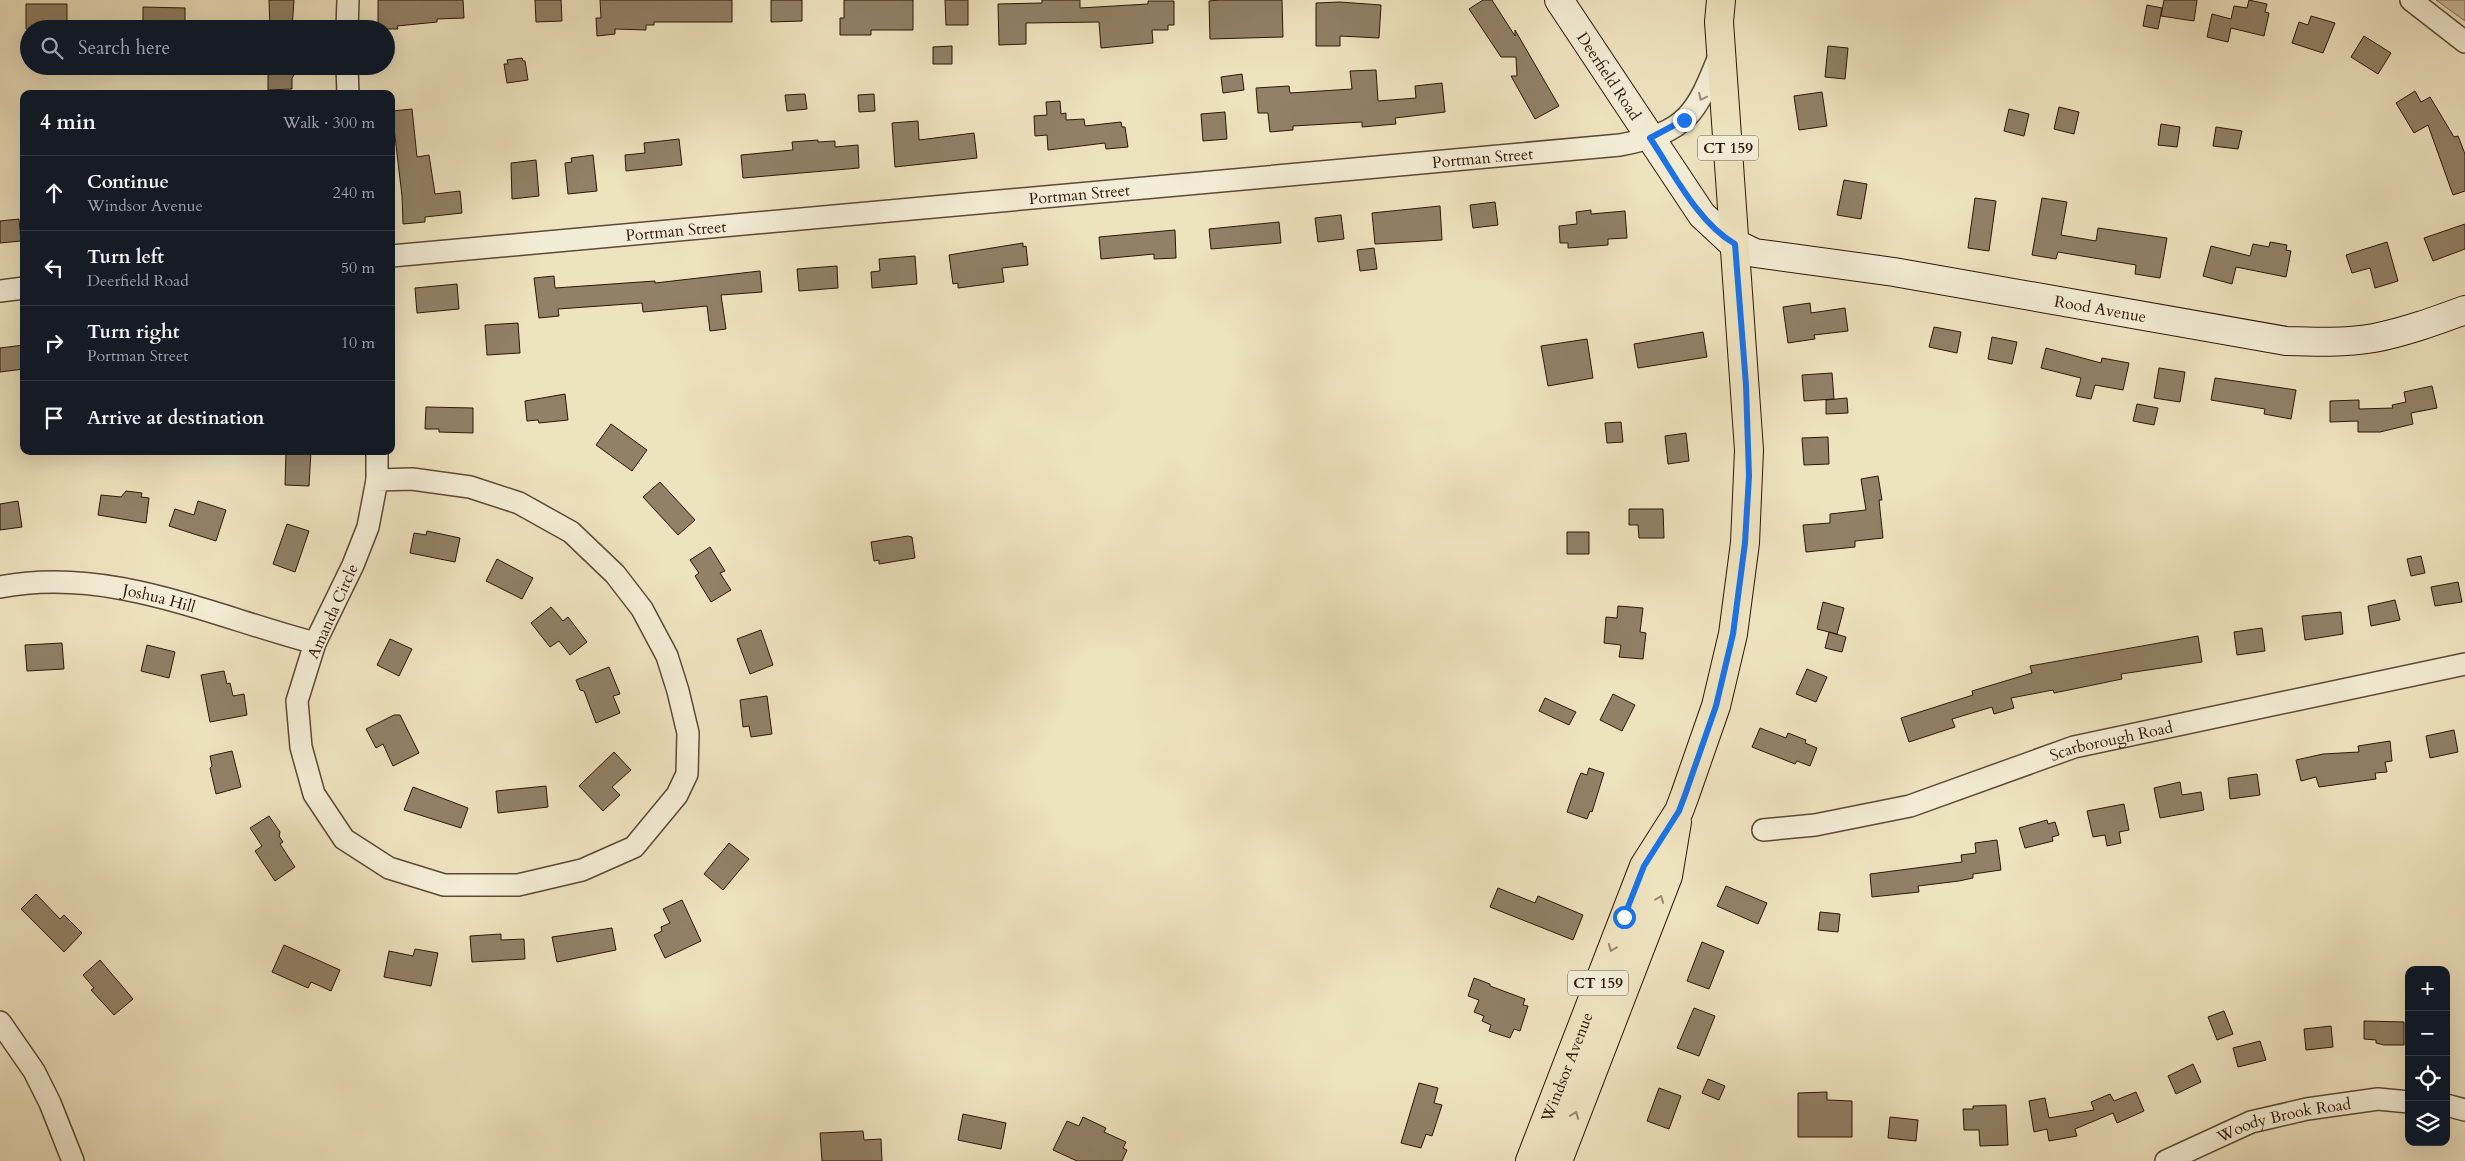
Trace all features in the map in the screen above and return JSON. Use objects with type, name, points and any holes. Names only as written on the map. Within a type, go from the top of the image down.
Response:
[{"type":"main road","name":"Windsor Avenue","points":[[1558,1161],[1668,876],[1679,811],[1706,738],[1725,670],[1738,600],[1745,543],[1749,450],[1717,7]]},
{"type":"main road","name":"Windsor Avenue","points":[[1539,1156],[1644,866],[1679,811]]},
{"type":"street","points":[[347,20],[348,0]]},
{"type":"street","name":"Deerfield Road","points":[[1559,0],[1702,215],[1721,234],[1735,244]]},
{"type":"street","points":[[2411,0],[2465,42]]},
{"type":"street","name":"Portman Street","points":[[395,256],[1605,147],[1650,138],[1671,128],[1692,113],[1702,100],[1721,52]]},
{"type":"street","points":[[347,75],[348,90]]},
{"type":"street","name":"Rood Avenue","points":[[1735,244],[1747,250],[1766,255],[1884,270],[2286,341],[2324,342],[2373,338],[2420,326],[2465,310]]},
{"type":"street","points":[[0,291],[20,288]]},
{"type":"street","name":"Amanda Circle","points":[[377,455],[377,480],[368,527],[353,565],[315,643],[297,701],[301,748],[314,794],[344,839],[389,868],[444,884],[518,885],[582,870],[634,847],[677,794],[688,774],[688,733],[667,656],[642,609],[621,581],[572,532],[519,502],[470,487],[412,480],[377,480]]},
{"type":"street","name":"Joshua Hill","points":[[0,587],[21,583],[60,581],[115,585],[315,643]]},
{"type":"street","name":"Scarborough Road","points":[[1763,830],[1815,825],[1910,806],[2074,747],[2465,664]]},
{"type":"street","points":[[0,1022],[34,1071],[50,1103],[72,1161]]},
{"type":"street","name":"Woody Brook Road","points":[[2166,1161],[2250,1122],[2307,1109],[2378,1099],[2405,1102]]},
{"type":"street","points":[[2450,1106],[2465,1110]]},
{"type":"shaded area","points":[[2436,0],[2465,0],[2465,21]]},
{"type":"building","points":[[269,0],[294,0],[293,20],[270,20]]},
{"type":"building","points":[[378,0],[463,0],[464,18],[437,19],[437,22],[397,26],[398,29],[395,29],[395,20],[378,20]]},
{"type":"building","points":[[535,0],[561,0],[562,21],[536,22]]},
{"type":"building","points":[[600,0],[732,0],[732,22],[654,22],[654,25],[646,25],[646,30],[615,29],[615,34],[597,36],[596,18],[601,18]]},
{"type":"building","points":[[771,0],[802,0],[802,21],[771,22]]},
{"type":"building","points":[[844,0],[913,0],[913,30],[871,30],[871,35],[840,35],[840,18],[844,18]]},
{"type":"building","points":[[945,0],[968,0],[968,25],[946,25]]},
{"type":"building","points":[[1042,0],[1080,0],[1080,8],[1148,4],[1148,1],[1174,1],[1174,25],[1168,25],[1168,30],[1152,30],[1153,43],[1101,48],[1099,22],[1026,23],[1026,44],[999,45],[998,4],[1042,3]]},
{"type":"building","points":[[1282,0],[1283,37],[1210,39],[1209,1]]},
{"type":"building","points":[[1483,0],[1492,0],[1515,36],[1515,30],[1559,106],[1535,119],[1511,76],[1517,76],[1516,57],[1501,57],[1469,9]]},
{"type":"building","points":[[2164,0],[2197,0],[2194,21],[2161,16]]},
{"type":"building","points":[[2249,0],[2267,4],[2265,12],[2269,13],[2264,36],[2231,28],[2228,42],[2207,37],[2212,14],[2231,19],[2234,6],[2247,8]]},
{"type":"building","points":[[1340,2],[1381,5],[1379,38],[1340,36],[1340,46],[1316,46],[1316,3]]},
{"type":"building","points":[[26,4],[67,4],[67,20],[26,20]]},
{"type":"building","points":[[2147,5],[2162,8],[2158,29],[2143,26]]},
{"type":"building","points":[[143,7],[185,8],[185,20],[143,20]]},
{"type":"building","points":[[2311,16],[2335,23],[2323,53],[2292,43],[2299,22],[2308,25]]},
{"type":"building","points":[[2364,36],[2391,53],[2378,74],[2351,57]]},
{"type":"building","points":[[952,46],[952,64],[933,64],[933,47]]},
{"type":"building","points":[[1828,46],[1848,48],[1845,79],[1825,77]]},
{"type":"building","points":[[522,58],[525,61],[528,80],[507,83],[504,64],[508,64],[507,60]]},
{"type":"building","points":[[1376,70],[1378,101],[1416,98],[1415,86],[1442,83],[1445,112],[1395,118],[1396,124],[1362,127],[1362,122],[1293,126],[1293,130],[1270,132],[1268,113],[1258,113],[1256,88],[1289,86],[1290,93],[1352,89],[1350,71]]},
{"type":"building","points":[[1242,74],[1244,90],[1223,93],[1221,77]]},
{"type":"building","points":[[268,75],[294,75],[292,78],[292,89],[268,90]]},
{"type":"building","points":[[2415,91],[2421,102],[2430,97],[2454,137],[2458,136],[2465,154],[2465,191],[2453,195],[2428,125],[2414,133],[2396,103]]},
{"type":"building","points":[[1822,92],[1827,126],[1799,130],[1794,96]]},
{"type":"building","points":[[805,94],[807,109],[787,111],[785,95]]},
{"type":"building","points":[[874,94],[875,111],[859,112],[858,95]]},
{"type":"building","points":[[1060,101],[1061,114],[1066,113],[1066,120],[1084,119],[1085,126],[1121,122],[1122,127],[1125,127],[1128,147],[1106,149],[1105,143],[1048,150],[1047,135],[1035,136],[1034,116],[1047,115],[1046,102]]},
{"type":"building","points":[[2059,107],[2079,112],[2074,134],[2054,129]]},
{"type":"building","points":[[412,109],[417,157],[429,155],[435,194],[460,191],[462,213],[425,217],[425,222],[403,224],[402,196],[395,136],[395,111]]},
{"type":"building","points":[[2009,109],[2029,114],[2024,136],[2004,131]]},
{"type":"building","points":[[1225,112],[1227,139],[1203,141],[1201,114]]},
{"type":"building","points":[[918,121],[919,140],[974,133],[977,158],[895,167],[892,123]]},
{"type":"building","points":[[2161,124],[2180,127],[2177,147],[2158,145]]},
{"type":"building","points":[[2216,127],[2242,131],[2238,149],[2213,146]]},
{"type":"building","points":[[679,139],[682,165],[626,171],[625,155],[645,153],[644,143]]},
{"type":"building","points":[[818,140],[818,142],[835,141],[835,147],[858,145],[859,168],[743,178],[741,155],[793,150],[792,142]]},
{"type":"building","points":[[593,155],[597,191],[568,194],[565,163],[572,162],[571,158]]},
{"type":"building","points":[[536,160],[539,196],[512,199],[511,163]]},
{"type":"building","points":[[1844,180],[1867,184],[1861,219],[1837,215]]},
{"type":"building","points":[[1975,198],[1996,201],[1989,251],[1968,248]]},
{"type":"building","points":[[2042,198],[2067,202],[2061,235],[2096,241],[2098,228],[2167,238],[2160,278],[2135,274],[2136,265],[2058,252],[2056,259],[2032,255]]},
{"type":"building","points":[[1495,202],[1498,225],[1473,228],[1470,205]]},
{"type":"building","points":[[1440,206],[1442,240],[1375,244],[1372,213]]},
{"type":"building","points":[[1591,210],[1591,214],[1625,211],[1627,238],[1608,239],[1608,245],[1568,248],[1568,243],[1560,243],[1559,226],[1577,224],[1576,212]]},
{"type":"building","points":[[1341,215],[1344,239],[1318,242],[1315,218]]},
{"type":"building","points":[[19,219],[20,241],[0,243],[0,221]]},
{"type":"building","points":[[1279,222],[1281,243],[1211,249],[1209,229]]},
{"type":"building","points":[[2465,224],[2465,249],[2433,261],[2424,238]]},
{"type":"building","points":[[1175,230],[1176,258],[1154,259],[1154,254],[1101,259],[1099,237]]},
{"type":"building","points":[[2270,242],[2287,245],[2286,250],[2291,251],[2286,277],[2236,267],[2232,284],[2203,276],[2211,246],[2250,256],[2253,244],[2269,247]]},
{"type":"building","points":[[2387,242],[2398,281],[2375,288],[2370,268],[2352,273],[2346,255]]},
{"type":"building","points":[[1023,243],[1023,247],[1026,246],[1028,265],[1002,268],[1004,282],[958,288],[958,283],[953,284],[949,255]]},
{"type":"building","points":[[1374,248],[1377,269],[1360,271],[1357,250]]},
{"type":"building","points":[[915,256],[917,284],[872,288],[871,272],[880,271],[879,259]]},
{"type":"building","points":[[837,266],[838,288],[799,291],[797,269]]},
{"type":"building","points":[[760,271],[762,292],[721,295],[726,329],[710,331],[707,306],[643,312],[642,303],[558,309],[559,316],[539,318],[534,278],[554,276],[555,288],[655,281],[655,283]]},
{"type":"building","points":[[457,284],[459,309],[417,313],[415,288]]},
{"type":"building","points":[[1810,303],[1811,313],[1845,308],[1848,331],[1814,335],[1815,339],[1788,343],[1783,307]]},
{"type":"building","points":[[518,323],[520,353],[487,355],[485,325]]},
{"type":"building","points":[[1934,327],[1961,332],[1957,353],[1929,347]]},
{"type":"building","points":[[1703,332],[1707,357],[1638,368],[1634,344]]},
{"type":"building","points":[[1992,337],[2017,342],[2012,364],[1988,359]]},
{"type":"building","points":[[1587,339],[1593,378],[1548,386],[1541,346]]},
{"type":"building","points":[[20,346],[20,370],[0,372],[0,348]]},
{"type":"building","points":[[2046,348],[2101,363],[2102,358],[2129,363],[2123,390],[2095,385],[2091,399],[2076,396],[2081,378],[2041,368]]},
{"type":"building","points":[[2159,368],[2185,372],[2180,402],[2154,398]]},
{"type":"building","points":[[1832,373],[1834,399],[1804,401],[1802,375]]},
{"type":"building","points":[[2215,378],[2296,390],[2291,419],[2264,414],[2265,409],[2211,400]]},
{"type":"building","points":[[2432,386],[2437,408],[2411,413],[2413,424],[2380,432],[2358,432],[2358,421],[2330,422],[2330,401],[2359,400],[2359,409],[2393,408],[2392,405],[2406,402],[2404,392]]},
{"type":"building","points":[[565,394],[568,420],[539,423],[538,420],[527,421],[525,401]]},
{"type":"building","points":[[1847,398],[1848,413],[1826,414],[1826,400]]},
{"type":"building","points":[[2137,404],[2158,408],[2154,425],[2133,421]]},
{"type":"building","points":[[426,407],[473,408],[473,433],[439,432],[439,429],[425,429]]},
{"type":"building","points":[[1621,422],[1623,442],[1607,443],[1605,423]]},
{"type":"building","points":[[611,424],[647,450],[632,471],[596,445]]},
{"type":"building","points":[[1686,433],[1689,461],[1668,464],[1665,436]]},
{"type":"building","points":[[1828,437],[1829,464],[1804,465],[1802,438]]},
{"type":"building","points":[[286,455],[311,455],[309,486],[285,485]]},
{"type":"building","points":[[1878,476],[1882,500],[1879,500],[1883,538],[1855,541],[1855,547],[1806,552],[1803,525],[1830,523],[1830,514],[1866,510],[1861,479]]},
{"type":"building","points":[[660,482],[695,520],[678,535],[643,497]]},
{"type":"building","points":[[126,491],[142,493],[141,497],[149,498],[146,523],[98,515],[101,495],[121,497]]},
{"type":"building","points":[[18,501],[22,527],[0,530],[0,504]]},
{"type":"building","points":[[198,501],[226,510],[216,541],[169,526],[175,509],[194,515]]},
{"type":"building","points":[[1629,509],[1663,509],[1664,538],[1639,538],[1638,525],[1629,525]]},
{"type":"building","points":[[287,524],[309,531],[295,572],[273,564]]},
{"type":"building","points":[[427,531],[460,538],[455,562],[410,553],[414,533],[426,535]]},
{"type":"building","points":[[1567,532],[1589,532],[1589,554],[1567,554]]},
{"type":"building","points":[[912,537],[915,558],[879,564],[879,560],[874,561],[871,542]]},
{"type":"building","points":[[710,547],[725,571],[720,573],[731,590],[711,602],[695,576],[699,573],[690,560]]},
{"type":"building","points":[[2421,556],[2425,573],[2411,576],[2407,559]]},
{"type":"building","points":[[497,559],[533,578],[522,599],[486,581]]},
{"type":"building","points":[[2458,582],[2462,602],[2435,606],[2431,587]]},
{"type":"building","points":[[2395,600],[2400,620],[2371,626],[2368,606]]},
{"type":"building","points":[[1823,602],[1844,608],[1837,634],[1817,629]]},
{"type":"building","points":[[1618,606],[1643,608],[1640,632],[1646,633],[1643,659],[1619,657],[1621,645],[1604,643],[1606,617],[1617,618]]},
{"type":"building","points":[[551,607],[563,621],[568,617],[587,642],[570,655],[559,641],[550,647],[531,623]]},
{"type":"building","points":[[2341,612],[2343,634],[2305,640],[2302,616]]},
{"type":"building","points":[[2262,628],[2265,651],[2237,655],[2234,632]]},
{"type":"building","points":[[761,630],[773,665],[750,674],[737,639]]},
{"type":"building","points":[[1829,632],[1846,637],[1842,652],[1825,648]]},
{"type":"building","points":[[2198,636],[2202,662],[2121,674],[2122,679],[2054,693],[2053,690],[2011,698],[2014,708],[1994,714],[1992,707],[1952,719],[1955,727],[1909,742],[1901,718],[1973,695],[1972,691],[2032,673],[2030,666]]},
{"type":"building","points":[[390,639],[412,649],[399,676],[377,665]]},
{"type":"building","points":[[62,643],[64,669],[27,671],[25,645]]},
{"type":"building","points":[[147,645],[175,652],[169,678],[141,671]]},
{"type":"building","points":[[609,667],[620,694],[613,696],[620,713],[596,723],[584,691],[580,690],[576,680]]},
{"type":"building","points":[[1807,669],[1827,677],[1816,702],[1796,694]]},
{"type":"building","points":[[224,671],[227,684],[230,683],[233,696],[244,694],[247,715],[210,722],[201,675]]},
{"type":"building","points":[[1613,694],[1635,705],[1622,731],[1600,720]]},
{"type":"building","points":[[767,696],[772,734],[751,737],[749,726],[743,727],[740,700]]},
{"type":"building","points":[[1545,698],[1576,712],[1569,725],[1539,711]]},
{"type":"building","points":[[394,715],[400,715],[419,753],[393,766],[383,744],[376,748],[366,729]]},
{"type":"building","points":[[1760,728],[1786,738],[1788,733],[1806,740],[1805,743],[1817,748],[1810,766],[1797,761],[1795,764],[1752,747]]},
{"type":"building","points":[[2454,730],[2458,752],[2430,758],[2426,736]]},
{"type":"building","points":[[2390,741],[2392,761],[2385,762],[2387,772],[2375,773],[2376,779],[2319,787],[2316,777],[2301,781],[2296,760],[2323,754],[2359,752],[2358,746]]},
{"type":"building","points":[[232,751],[241,787],[216,794],[210,768],[212,766],[210,756]]},
{"type":"building","points":[[614,752],[631,770],[612,787],[620,795],[603,811],[579,786]]},
{"type":"building","points":[[1589,768],[1604,773],[1592,812],[1590,811],[1587,819],[1567,812],[1581,773],[1587,775]]},
{"type":"building","points":[[2257,774],[2260,795],[2230,799],[2228,778]]},
{"type":"building","points":[[2180,782],[2182,795],[2201,792],[2204,810],[2160,818],[2154,788]]},
{"type":"building","points":[[546,786],[548,807],[498,813],[496,791]]},
{"type":"building","points":[[413,787],[468,808],[461,828],[404,810]]},
{"type":"building","points":[[2124,804],[2129,830],[2119,832],[2121,843],[2107,846],[2105,835],[2093,837],[2087,811]]},
{"type":"building","points":[[269,816],[280,832],[279,836],[283,842],[280,844],[295,867],[275,881],[255,851],[262,846],[250,828]]},
{"type":"building","points":[[2047,820],[2048,824],[2055,822],[2059,835],[2052,837],[2053,841],[2025,848],[2019,828]]},
{"type":"building","points":[[1997,840],[2001,870],[1973,874],[1973,878],[1959,881],[1918,886],[1919,892],[1872,897],[1870,874],[1962,862],[1961,855],[1976,853],[1975,843]]},
{"type":"building","points":[[729,843],[749,859],[723,890],[704,874]]},
{"type":"building","points":[[1726,886],[1767,903],[1758,924],[1717,906]]},
{"type":"building","points":[[1498,888],[1535,903],[1538,896],[1583,915],[1573,940],[1490,907]]},
{"type":"building","points":[[36,894],[60,919],[64,915],[82,933],[64,952],[21,909]]},
{"type":"building","points":[[682,900],[701,941],[665,958],[654,935],[662,931],[661,927],[670,923],[663,909]]},
{"type":"building","points":[[1820,912],[1840,914],[1838,932],[1818,930]]},
{"type":"building","points":[[612,928],[616,950],[557,962],[552,937]]},
{"type":"building","points":[[501,934],[501,940],[524,939],[525,959],[472,962],[470,936]]},
{"type":"building","points":[[1702,942],[1724,951],[1709,989],[1687,981]]},
{"type":"building","points":[[284,945],[340,970],[331,991],[311,982],[308,988],[272,972]]},
{"type":"building","points":[[415,949],[438,953],[431,986],[384,977],[389,951],[413,956]]},
{"type":"building","points":[[100,960],[133,999],[114,1015],[91,990],[94,988],[83,975]]},
{"type":"building","points":[[1474,978],[1525,999],[1523,1005],[1528,1006],[1520,1031],[1514,1029],[1510,1038],[1489,1031],[1491,1025],[1482,1021],[1484,1016],[1474,1012],[1479,1000],[1468,996]]},
{"type":"building","points":[[1694,1008],[1715,1016],[1699,1056],[1677,1048]]},
{"type":"building","points":[[2224,1011],[2233,1034],[2217,1040],[2208,1017]]},
{"type":"building","points":[[2364,1021],[2404,1022],[2404,1045],[2384,1045],[2376,1043],[2376,1040],[2364,1039]]},
{"type":"building","points":[[2331,1026],[2333,1047],[2306,1050],[2304,1029]]},
{"type":"building","points":[[2260,1041],[2266,1060],[2238,1067],[2233,1048]]},
{"type":"building","points":[[2193,1064],[2201,1082],[2176,1094],[2168,1076]]},
{"type":"building","points":[[1708,1079],[1725,1086],[1719,1100],[1702,1093]]},
{"type":"building","points":[[1419,1083],[1438,1088],[1434,1103],[1442,1105],[1432,1136],[1426,1134],[1421,1148],[1401,1143]]},
{"type":"building","points":[[1659,1088],[1681,1096],[1669,1129],[1647,1121]]},
{"type":"building","points":[[1827,1092],[1827,1100],[1852,1101],[1852,1137],[1798,1137],[1798,1093]]},
{"type":"building","points":[[2136,1092],[2144,1111],[2117,1123],[2113,1113],[2075,1129],[2077,1136],[2049,1141],[2047,1129],[2034,1132],[2029,1101],[2045,1098],[2049,1118],[2094,1110],[2091,1102],[2110,1094],[2114,1101]]},
{"type":"building","points":[[2006,1105],[2008,1145],[1980,1146],[1979,1130],[1964,1130],[1963,1109],[1973,1109],[1973,1106]]},
{"type":"building","points":[[963,1114],[1006,1123],[1001,1149],[958,1140]]},
{"type":"building","points":[[1083,1117],[1106,1128],[1104,1132],[1126,1142],[1123,1148],[1127,1150],[1122,1161],[1077,1161],[1053,1150],[1067,1121],[1079,1126]]},
{"type":"building","points":[[1890,1117],[1918,1120],[1916,1141],[1888,1138]]},
{"type":"building","points":[[863,1131],[864,1140],[881,1139],[882,1161],[822,1161],[820,1133]]},
{"type":"route","points":[[1624,917],[1644,866],[1679,811],[1716,706],[1733,634],[1745,543],[1749,450],[1735,244],[1721,234],[1702,215],[1650,138],[1684,120]]}]
